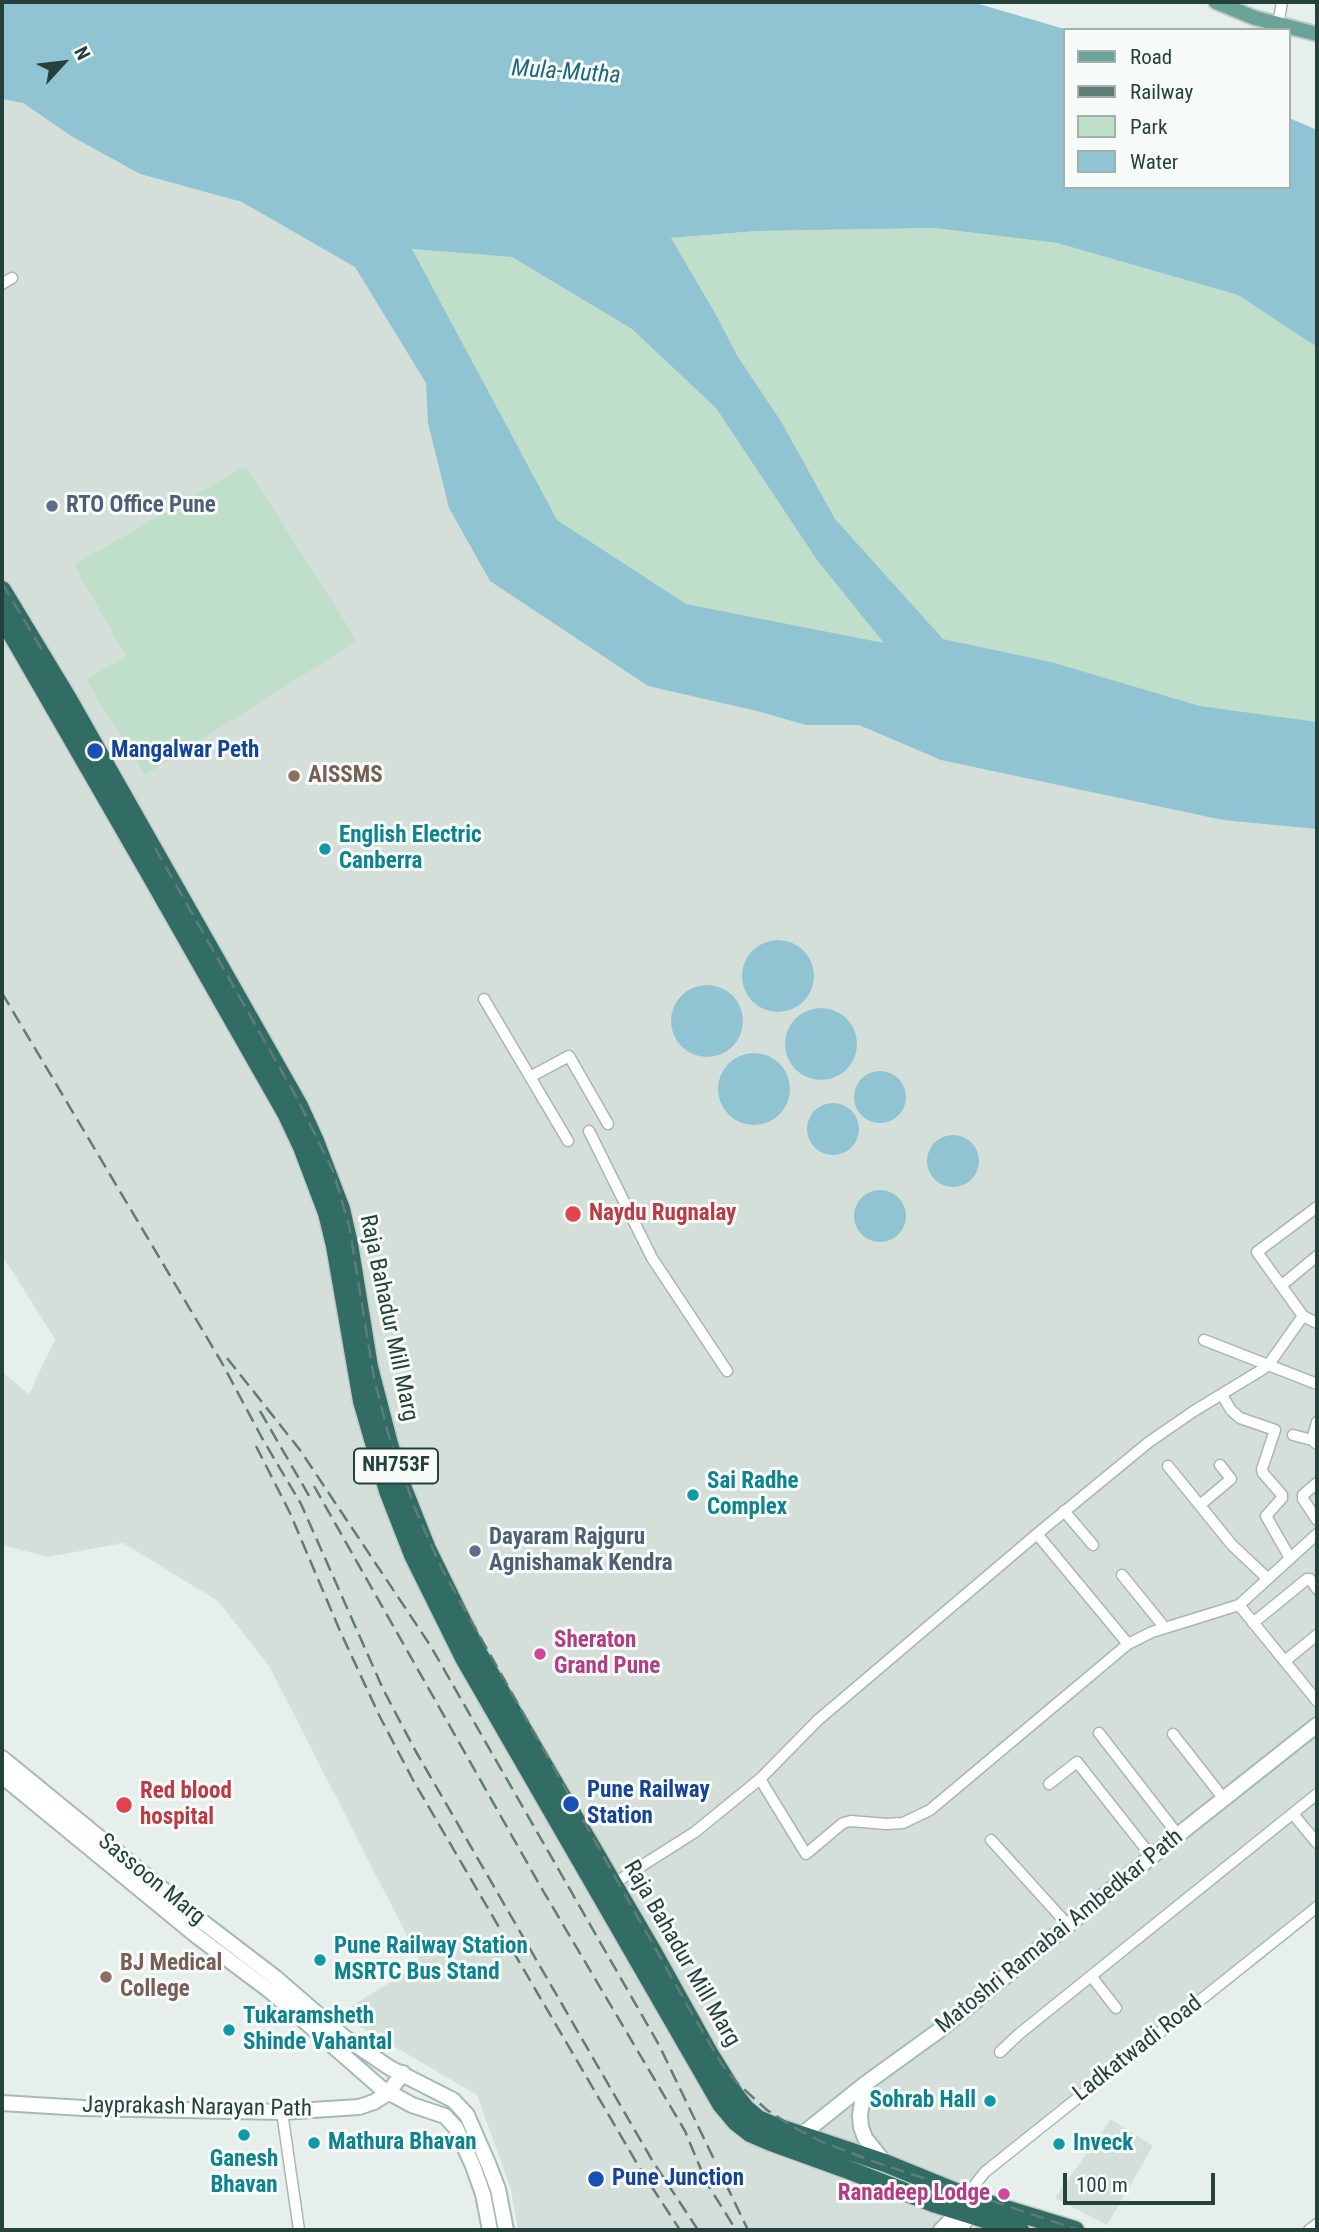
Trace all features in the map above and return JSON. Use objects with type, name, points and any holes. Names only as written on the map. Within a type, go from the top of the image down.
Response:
[{"type":"highway","name":"Raja Bahadur Mill Marg","points":[[2,590],[68,699],[286,1113],[307,1158],[327,1213],[335,1246],[362,1401],[388,1490],[414,1555],[464,1658],[721,2104],[736,2122],[750,2133],[966,2210]]},
{"type":"highway","name":"Raja Bahadur Mill Marg","points":[[2,617],[299,1106],[341,1209],[376,1397],[402,1486],[426,1549],[477,1651],[709,2053],[746,2109],[758,2119],[800,2136],[885,2163],[966,2210]]},
{"type":"highway","name":"NH753F","points":[[966,2210],[1020,2230]]},
{"type":"highway","name":"NH753F","points":[[966,2210],[1075,2230]]},
{"type":"main road","points":[[1216,2],[1255,18],[1317,34]]},
{"type":"main road","name":"Matoshri Ramabai Ambedkar Path","points":[[800,2136],[865,2084],[942,2029],[1317,1725]]},
{"type":"main road","name":"Sassoon Marg","points":[[2,1758],[204,1923],[276,1978],[388,2093],[412,2105],[445,2116],[456,2128],[465,2148],[483,2194],[490,2230]]},
{"type":"main road","name":"Sassoon Marg","points":[[2,1776],[198,1937],[341,2044],[453,2099],[467,2115],[498,2189],[506,2230]]},
{"type":"main road","points":[[388,2093],[403,2073]]},
{"type":"main road","points":[[865,2084],[861,2126],[865,2138],[885,2163]]},
{"type":"main road","name":"Jayprakash Narayan Path","points":[[2,2103],[83,2108],[282,2112],[359,2107],[388,2093]]},
{"type":"main road","points":[[941,2230],[966,2210]]},
{"type":"street","points":[[1278,24],[1282,2]]},
{"type":"street","points":[[2,284],[12,278]]},
{"type":"street","points":[[484,999],[568,1141]]},
{"type":"street","points":[[530,1077],[569,1056],[608,1124]]},
{"type":"street","points":[[589,1131],[652,1258],[727,1371]]},
{"type":"street","points":[[1317,1207],[1257,1252],[1303,1316],[1317,1323]]},
{"type":"street","points":[[1282,1285],[1317,1256]]},
{"type":"street","points":[[613,1884],[695,1832],[760,1779],[818,1720],[1149,1442],[1269,1364],[1303,1316]]},
{"type":"street","points":[[1204,1339],[1317,1384]]},
{"type":"street","points":[[1222,1395],[1240,1419],[1275,1430],[1262,1469],[1282,1498],[1266,1516],[1290,1558]]},
{"type":"street","points":[[1293,1435],[1314,1442],[1317,1422]]},
{"type":"street","points":[[1200,1505],[1231,1479],[1220,1465]]},
{"type":"street","points":[[1168,1466],[1232,1545],[1267,1578]]},
{"type":"street","points":[[1317,1483],[1303,1495],[1317,1520]]},
{"type":"street","points":[[1064,1511],[1093,1545]]},
{"type":"street","points":[[1037,1534],[1128,1644]]},
{"type":"street","points":[[760,1779],[806,1854],[843,1823],[902,1823],[930,1810],[1128,1644],[1165,1628],[1239,1605],[1317,1534]]},
{"type":"street","points":[[1122,1575],[1165,1628]]},
{"type":"street","points":[[1253,1623],[1307,1579],[1310,1579],[1317,1589]]},
{"type":"street","points":[[1239,1605],[1317,1701]]},
{"type":"street","points":[[1284,1661],[1317,1635]]},
{"type":"street","points":[[1099,1733],[1178,1836]]},
{"type":"street","points":[[1173,1734],[1224,1799]]},
{"type":"street","points":[[1049,1784],[1077,1762],[1152,1857]]},
{"type":"street","points":[[1000,2052],[1317,1794]]},
{"type":"street","points":[[1293,1814],[1317,1843]]},
{"type":"street","points":[[991,1840],[1069,1925]]},
{"type":"street","name":"Ladkatwadi Road","points":[[966,2210],[985,2172],[1317,1907]]},
{"type":"street","points":[[1091,1976],[1116,2008]]},
{"type":"street","points":[[282,2112],[299,2230]]},
{"type":"street","points":[[1309,2230],[1317,2224]]},
{"type":"shaded area","points":[[2,99],[23,103],[71,136],[140,174],[242,202],[1317,315],[1317,1909],[986,2172],[944,2230],[518,2230],[511,2190],[477,2095],[339,2014],[421,1963],[269,1666],[218,1601],[123,1543],[48,1557],[2,1545],[2,1372],[29,1394],[55,1339],[2,1255]]},
{"type":"shaded area","points":[[1111,2119],[1153,2146],[1107,2225],[1055,2198]]},
{"type":"green space","points":[[934,228],[1057,243],[1238,295],[1317,347],[1317,722],[1200,706],[1051,662],[943,639],[835,519],[782,423],[738,357],[671,238],[757,231]]},
{"type":"green space","points":[[412,249],[512,257],[632,329],[716,408],[817,560],[885,643],[686,604],[556,520]]},
{"type":"green space","points":[[246,466],[357,641],[145,775],[86,680],[126,656],[74,565]]},
{"type":"water","name":"Mula-Mutha","points":[[2,2],[972,2],[1064,29],[1064,189],[1291,189],[1291,119],[1317,130],[1317,347],[1238,295],[1057,243],[934,228],[757,231],[671,238],[738,357],[782,423],[835,519],[943,639],[1051,662],[1200,706],[1317,722],[1317,829],[1223,820],[941,760],[859,725],[806,725],[648,686],[490,581],[449,508],[428,423],[426,383],[355,267],[242,202],[140,174],[71,136],[23,103],[2,99]],"holes":[[[412,249],[512,257],[632,329],[716,408],[817,560],[884,643],[686,604],[557,520]]]},
{"type":"water","points":[[785,940],[804,950],[812,962],[812,990],[804,1002],[792,1010],[771,1012],[752,1002],[744,990],[742,969],[752,950],[764,942]]},
{"type":"water","points":[[714,985],[733,995],[741,1007],[741,1035],[733,1047],[721,1055],[700,1057],[681,1047],[673,1035],[671,1014],[681,995],[693,987]]},
{"type":"water","points":[[828,1008],[847,1018],[855,1030],[855,1058],[847,1070],[835,1078],[814,1080],[795,1070],[787,1058],[785,1037],[795,1018],[807,1010]]},
{"type":"water","points":[[761,1053],[780,1063],[788,1075],[788,1103],[780,1115],[768,1123],[747,1125],[728,1115],[720,1103],[718,1082],[728,1063],[740,1055]]},
{"type":"water","points":[[880,1071],[899,1078],[906,1097],[899,1116],[880,1123],[861,1116],[854,1097],[861,1078]]},
{"type":"water","points":[[833,1103],[852,1110],[859,1129],[852,1148],[833,1155],[814,1148],[807,1129],[814,1110]]},
{"type":"water","points":[[953,1135],[972,1142],[979,1161],[972,1180],[953,1187],[934,1180],[927,1161],[934,1142]]},
{"type":"water","points":[[880,1190],[899,1197],[906,1216],[899,1235],[880,1242],[861,1235],[854,1216],[861,1197]]},
{"type":"railway","points":[[2,583],[42,650]]},
{"type":"railway","points":[[155,848],[298,1100],[333,1171],[349,1225],[374,1378],[388,1433],[416,1511],[442,1569],[721,2063],[737,2083],[767,2110],[820,2141],[1079,2230]]},
{"type":"railway","points":[[2,993],[222,1363],[301,1504],[383,1689],[415,1750],[652,2160],[698,2230]]},
{"type":"railway","points":[[227,1358],[300,1450],[430,1645],[659,2045],[748,2230]]},
{"type":"railway","points":[[260,1411],[312,1501]]},
{"type":"railway","points":[[256,1446],[290,1513],[380,1717],[413,1780],[642,2172],[680,2230]]},
{"type":"railway","points":[[314,1486],[542,1889],[685,2131],[707,2184]]},
{"type":"railway","points":[[703,2177],[736,2230]]},
{"type":"place","name":"RTO Office Pune","points":[[52,506]]},
{"type":"place","name":"Mangalwar Peth","points":[[95,751]]},
{"type":"place","name":"AISSMS","points":[[294,776]]},
{"type":"place","name":"English Electric Canberra","points":[[325,849]]},
{"type":"place","name":"Naydu Rugnalay","points":[[573,1214]]},
{"type":"place","name":"Sai Radhe Complex","points":[[693,1495]]},
{"type":"place","name":"Dayaram Rajguru Agnishamak Kendra","points":[[475,1551]]},
{"type":"place","name":"Sheraton Grand Pune","points":[[540,1654]]},
{"type":"place","name":"Pune Railway Station","points":[[571,1804]]},
{"type":"place","name":"Red blood hospital","points":[[124,1805]]},
{"type":"place","name":"Pune Railway Station MSRTC Bus Stand","points":[[320,1960]]},
{"type":"place","name":"BJ Medical College","points":[[106,1977]]},
{"type":"place","name":"Tukaramsheth Shinde Vahantal","points":[[229,2030]]},
{"type":"place","name":"Sohrab Hall","points":[[990,2101]]},
{"type":"place","name":"Ganesh Bhavan","points":[[244,2135]]},
{"type":"place","name":"Mathura Bhavan","points":[[314,2143]]},
{"type":"place","name":"Inveck","points":[[1059,2144]]},
{"type":"place","name":"Pune Junction","points":[[596,2179]]},
{"type":"place","name":"Ranadeep Lodge","points":[[1004,2194]]}]
